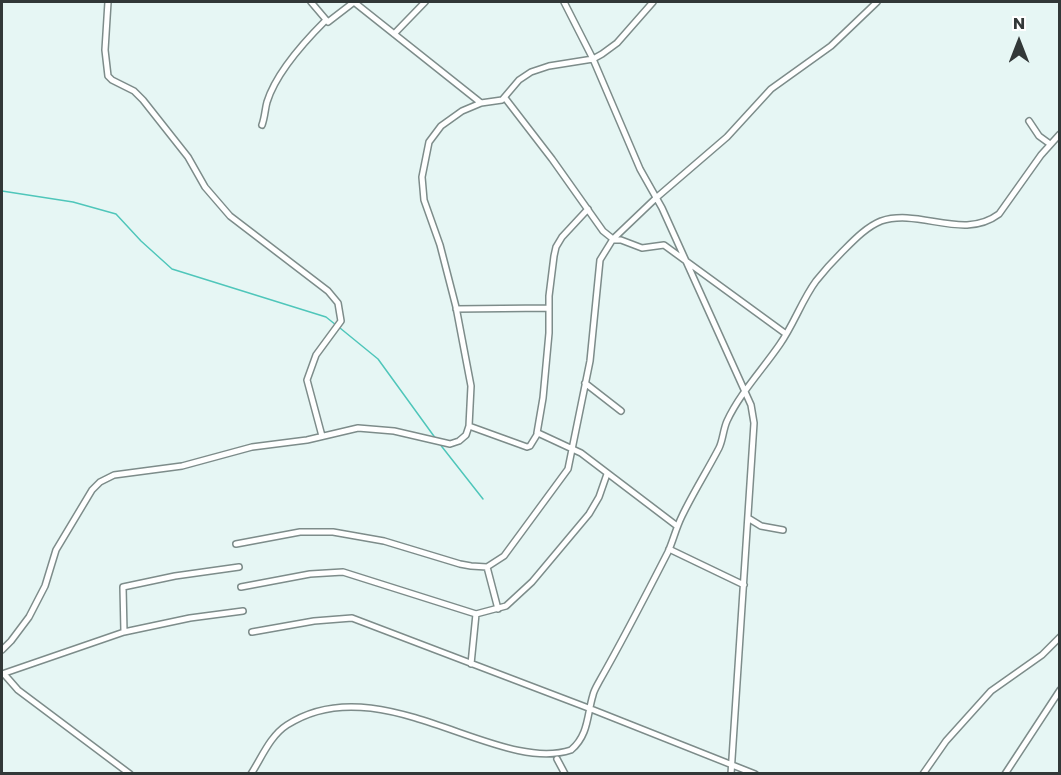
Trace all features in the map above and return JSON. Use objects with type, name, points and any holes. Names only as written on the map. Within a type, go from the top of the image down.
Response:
[{"type":"street","points":[[108,2],[105,50],[108,76],[134,91],[143,100],[188,157],[201,181],[230,216],[312,279],[338,303],[341,321],[316,355],[307,380],[322,436]]},
{"type":"street","points":[[310,2],[325,21]]},
{"type":"street","points":[[262,125],[268,100],[295,52],[325,21],[331,21],[354,2],[481,104]]},
{"type":"street","points":[[394,34],[425,2]]},
{"type":"street","points":[[564,2],[593,59],[639,169],[656,198],[746,391],[754,423],[731,774]]},
{"type":"street","points":[[2,650],[29,617],[45,586],[56,550],[92,490],[100,482],[121,472],[182,466],[265,444],[308,440],[358,428],[377,429],[450,444],[466,435],[471,386],[456,309],[440,245],[424,200],[422,177],[429,142],[441,126],[462,111],[504,98],[519,80],[531,72],[549,66],[593,59],[617,43],[653,2]]},
{"type":"street","points":[[236,544],[300,532],[333,532],[384,541],[460,564],[488,567],[504,556],[568,469],[593,339],[600,260],[613,240],[656,198],[727,137],[771,89],[831,46],[877,2]]},
{"type":"street","points":[[504,98],[603,231],[613,240],[621,240],[642,248],[664,245],[786,334]]},
{"type":"street","points":[[1029,121],[1039,136],[1050,144]]},
{"type":"street","points":[[548,762],[571,750],[580,741],[591,708],[593,694],[669,549],[677,526],[720,446],[728,421],[786,334],[816,281],[867,228],[879,222],[893,218],[966,225],[991,220],[999,214],[1059,134]]},
{"type":"street","points":[[468,426],[502,436],[527,447],[537,434],[543,398],[556,247],[572,225],[588,209]]},
{"type":"street","points":[[456,309],[549,308]]},
{"type":"street","points":[[585,383],[621,411]]},
{"type":"street","points":[[537,434],[571,447],[677,526]]},
{"type":"street","points":[[241,587],[310,573],[343,572],[476,614],[498,609],[515,599],[527,588],[568,542],[600,497],[607,474]]},
{"type":"street","points":[[748,518],[761,526],[783,531]]},
{"type":"street","points":[[669,549],[744,585]]},
{"type":"street","points":[[124,632],[123,587],[175,576],[239,567]]},
{"type":"street","points":[[488,567],[498,609]]},
{"type":"street","points":[[130,774],[18,690],[3,674],[124,632],[190,618],[243,611]]},
{"type":"street","points":[[471,664],[476,614]]},
{"type":"street","points":[[252,632],[314,621],[352,618],[591,708],[755,774]]},
{"type":"street","points":[[923,774],[946,741],[991,692],[1042,655],[1059,637]]},
{"type":"street","points":[[1005,774],[1059,690]]},
{"type":"street","points":[[251,774],[267,745],[286,726],[314,712],[354,710],[386,719]]},
{"type":"street","points":[[557,759],[565,774]]},
{"type":"waterway","points":[[2,191],[73,202],[116,214],[172,269],[326,317],[336,325]]},
{"type":"waterway","points":[[340,328],[378,359],[436,439]]},
{"type":"waterway","points":[[439,443],[483,499]]}]
